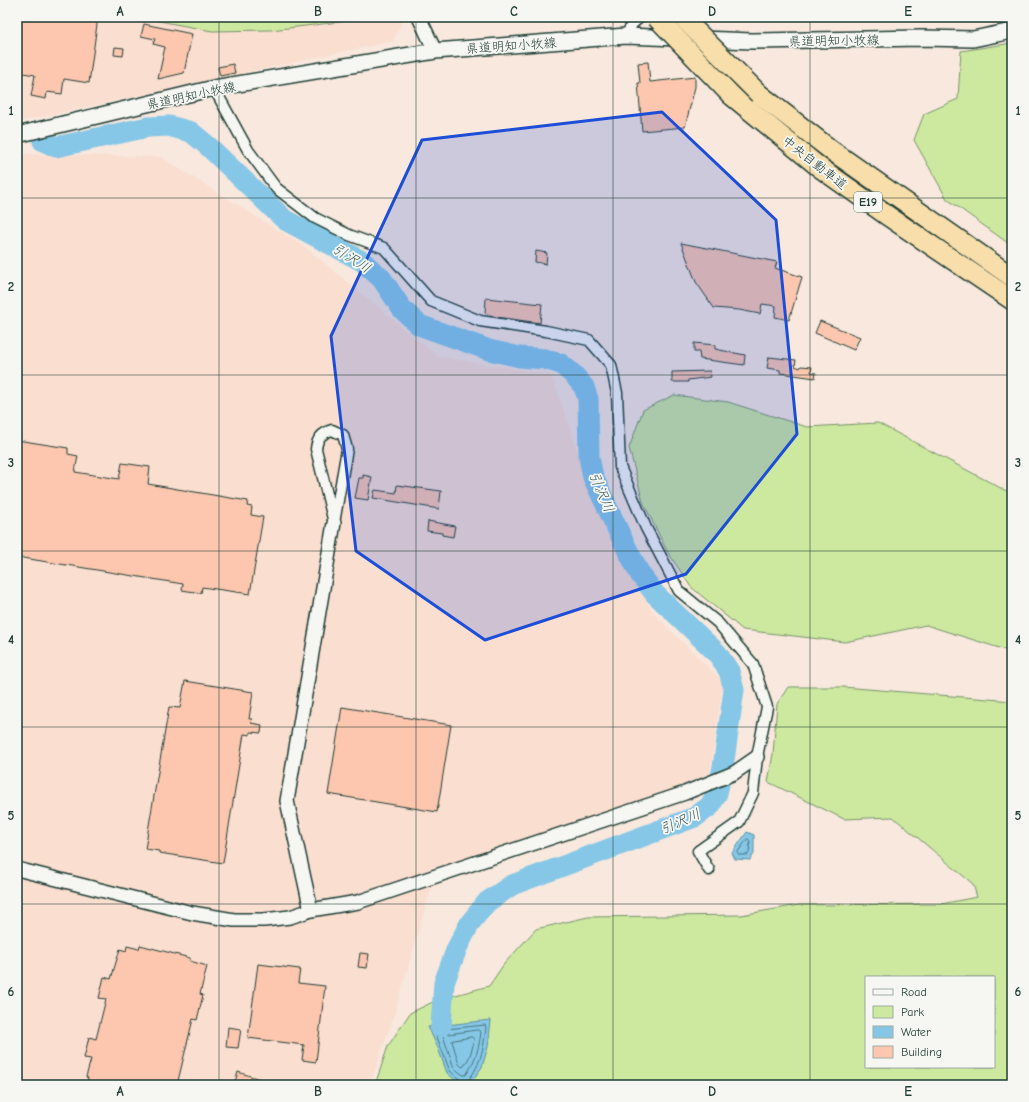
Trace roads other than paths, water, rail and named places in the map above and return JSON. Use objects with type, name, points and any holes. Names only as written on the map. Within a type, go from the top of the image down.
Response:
[{"type":"highway","name":"中央自動車道","points":[[656,17],[731,95],[819,167],[900,225],[1012,300]]},
{"type":"highway","name":"中央自動車道","points":[[682,17],[759,94],[831,150],[1012,277]]},
{"type":"main road","name":"県道明知小牧線","points":[[17,135],[214,88],[435,51],[626,36],[752,41],[922,38],[973,40],[1012,31]]},
{"type":"street","points":[[419,17],[435,51]]},
{"type":"street","points":[[626,36],[632,24],[640,17]]},
{"type":"street","points":[[214,88],[248,150],[276,188],[315,218],[350,235],[384,248],[431,301],[480,321],[546,331],[589,340],[611,366],[617,393],[620,467],[646,528],[679,591],[718,623],[753,664],[767,707],[757,757],[753,793],[739,822],[698,851],[709,870]]},
{"type":"street","points":[[311,910],[286,801],[347,449],[343,435],[332,430],[324,433],[317,441],[316,449],[334,523]]},
{"type":"street","points":[[17,869],[192,913],[234,920],[264,920],[290,917],[311,910],[358,902],[685,793],[734,772],[757,757]]},
{"type":"water","points":[[747,832],[754,835],[754,854],[750,860],[735,859],[732,853]]},
{"type":"water","points":[[491,1020],[488,1047],[482,1067],[469,1085],[460,1084],[447,1073],[438,1048],[428,1027]]},
{"type":"waterway","name":"引沢川","points":[[43,141],[56,147],[148,127],[169,126],[191,132],[208,146],[285,220],[362,261],[382,279],[402,309],[419,325],[489,350],[520,357],[545,359],[561,364],[574,375],[584,387],[588,399],[589,457],[593,477],[640,574],[655,594],[717,653],[729,671],[734,690],[723,767],[717,793],[710,806],[695,817],[512,885],[487,902],[470,923],[457,948],[444,983],[441,1026]]}]
